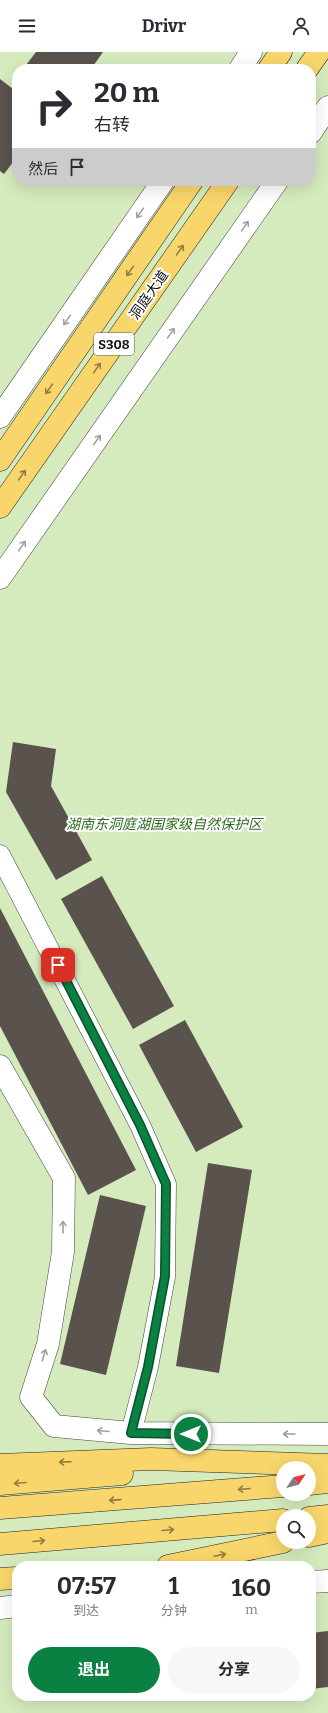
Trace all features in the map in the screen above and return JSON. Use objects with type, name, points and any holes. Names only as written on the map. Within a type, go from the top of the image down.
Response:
[{"type":"main road","points":[[272,64],[280,52]]},
{"type":"main road","points":[[311,64],[319,52]]},
{"type":"main road","name":"洞庭大道","points":[[0,460],[189,186]]},
{"type":"main road","name":"洞庭大道","points":[[0,507],[225,186]]},
{"type":"main road","points":[[0,1465],[152,1459],[328,1465]]},
{"type":"main road","points":[[0,1484],[153,1472],[276,1472]]},
{"type":"main road","points":[[316,1472],[328,1473]]},
{"type":"main road","points":[[316,1483],[328,1482]]},
{"type":"main road","points":[[0,1508],[276,1487]]},
{"type":"main road","points":[[316,1517],[328,1516]]},
{"type":"main road","points":[[0,1544],[276,1521]]},
{"type":"main road","points":[[316,1535],[328,1532]]},
{"type":"main road","points":[[192,1561],[276,1543]]},
{"type":"main road","points":[[0,1579],[12,1578]]},
{"type":"street","points":[[243,64],[251,52]]},
{"type":"street","points":[[316,125],[328,107]]},
{"type":"street","points":[[0,417],[159,186]]},
{"type":"street","points":[[0,578],[274,186]]},
{"type":"street","points":[[0,855],[133,1111],[166,1184],[165,1276],[148,1367],[131,1433]]},
{"type":"street","points":[[0,1066],[64,1178],[63,1252],[48,1344],[31,1397],[54,1426],[131,1433],[328,1434]]},
{"type":"street","points":[[316,1582],[328,1581]]},
{"type":"street","points":[[0,1608],[12,1607]]},
{"type":"green space","name":"湖南东洞庭湖国家级自然保护区","points":[[0,52],[328,52],[328,1713],[0,1713]]},
{"type":"building","points":[[36,52],[103,52],[95,64],[27,64]]},
{"type":"building","points":[[0,79],[12,88],[12,164],[4,174],[0,171]]},
{"type":"building","points":[[13,742],[56,749],[51,786],[92,860],[56,880],[6,792]]},
{"type":"building","points":[[102,876],[174,1006],[133,1029],[61,899]]},
{"type":"building","points":[[0,908],[136,1170],[88,1195],[0,1026]]},
{"type":"building","points":[[185,1020],[243,1127],[196,1152],[139,1045]]},
{"type":"building","points":[[208,1163],[252,1170],[219,1373],[176,1366]]},
{"type":"building","points":[[100,1195],[146,1206],[106,1375],[60,1364]]},
{"type":"building","points":[[328,1631],[328,1687],[316,1688],[316,1632]]},
{"type":"route","points":[[58,965],[140,1125],[166,1184],[165,1276],[148,1367],[131,1433],[191,1434]]}]
